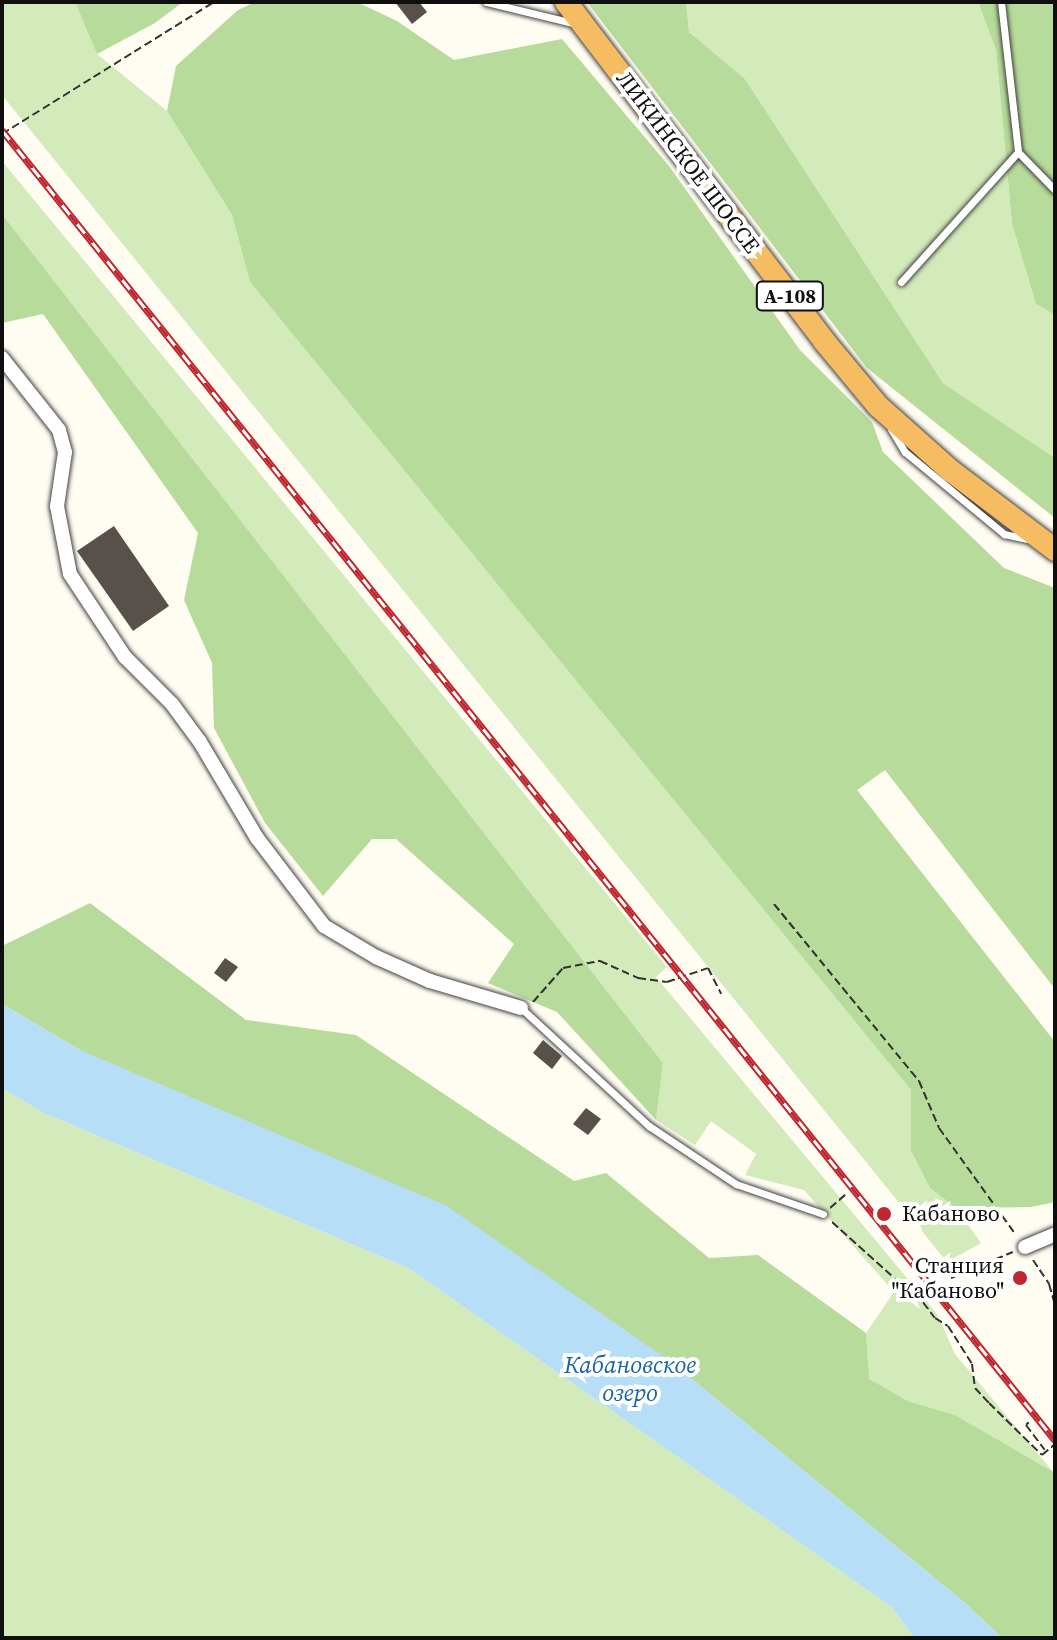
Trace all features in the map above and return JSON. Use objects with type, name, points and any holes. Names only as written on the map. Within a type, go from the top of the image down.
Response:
[{"type":"highway","name":"ЛИКИНСКОЕ ШОССЕ","points":[[566,2],[824,341],[878,406],[951,471],[1050,547]]},
{"type":"street","points":[[2,358],[59,430],[65,452],[57,506],[70,574],[125,657],[172,704],[200,742],[257,838],[324,926],[376,957],[430,981],[521,1008]]},
{"type":"street","points":[[1025,1247],[1055,1234]]},
{"type":"lane","points":[[486,2],[585,26]]},
{"type":"lane","points":[[1001,2],[1018,152],[1055,190]]},
{"type":"lane","points":[[901,282],[1018,152]]},
{"type":"lane","points":[[521,1008],[649,1126],[736,1184],[823,1214]]},
{"type":"path","points":[[3,133],[214,2]]},
{"type":"path","points":[[774,904],[919,1081],[939,1128],[1025,1247],[1049,1284],[1055,1305]]},
{"type":"path","points":[[521,1008],[534,1002],[563,968],[600,961],[638,978],[667,982],[708,968],[721,994]]},
{"type":"path","points":[[845,1195],[823,1214],[903,1286],[916,1293],[935,1318],[948,1326],[972,1364],[975,1388],[1042,1455],[1055,1444]]},
{"type":"path","points":[[951,1278],[1025,1247]]},
{"type":"path","points":[[1049,1284],[1055,1279]]},
{"type":"path","points":[[1029,1422],[1026,1425],[1046,1451]]},
{"type":"green space","points":[[2,2],[75,2],[97,54],[167,111],[232,215],[250,282],[911,1090],[911,1151],[930,1188],[956,1208],[981,1243],[947,1262],[2,95]]},
{"type":"green space","points":[[75,2],[183,2],[155,23],[97,54]]},
{"type":"green space","points":[[255,2],[357,2],[397,21],[454,60],[562,39],[669,166],[800,350],[872,422],[883,452],[1004,568],[1055,588],[1055,989],[885,770],[857,790],[1055,1042],[1055,1202],[1031,1207],[956,1208],[930,1188],[911,1151],[911,1090],[250,282],[232,215],[167,111],[176,66],[238,10]]},
{"type":"green space","points":[[587,2],[686,2],[689,32],[745,79],[943,383],[1055,458],[1055,518],[867,368]]},
{"type":"green space","points":[[686,2],[978,2],[996,50],[1012,224],[1036,304],[1055,315],[1055,458],[943,383],[745,79],[689,32]]},
{"type":"green space","points":[[978,2],[1055,2],[1055,315],[1036,304],[1012,224],[996,50]]},
{"type":"green space","points":[[2,161],[667,967],[656,977],[937,1314],[955,1354],[1054,1473],[955,1415],[908,1401],[868,1379],[866,1333],[894,1292],[804,1190],[745,1175],[756,1154],[711,1121],[695,1145],[656,1120],[663,1063],[2,214]]},
{"type":"green space","points":[[2,214],[663,1063],[656,1120],[557,1012],[488,983],[514,944],[396,839],[372,839],[323,896],[265,823],[214,728],[212,663],[184,600],[198,533],[43,314],[2,323]]},
{"type":"green space","points":[[90,903],[246,1020],[356,1035],[574,1181],[606,1173],[709,1258],[758,1255],[866,1333],[869,1379],[908,1401],[955,1415],[1055,1473],[1055,1638],[1002,1638],[965,1603],[671,1362],[80,1050],[2,1004],[2,946]]},
{"type":"green space","points":[[2,1088],[42,1112],[410,1269],[893,1608],[914,1638],[2,1638]]},
{"type":"water","name":"Кабановское озеро","points":[[2,1004],[80,1050],[447,1206],[671,1362],[965,1603],[1002,1638],[914,1638],[893,1608],[410,1269],[42,1112],[2,1088]]},
{"type":"building","points":[[395,2],[419,2],[427,12],[412,24]]},
{"type":"building","points":[[114,526],[169,606],[133,631],[77,551]]},
{"type":"building","points":[[225,958],[238,967],[226,982],[214,973]]},
{"type":"building","points":[[543,1040],[562,1056],[552,1069],[533,1053]]},
{"type":"building","points":[[586,1108],[601,1119],[588,1135],[573,1124]]},
{"type":"railway","points":[[2,130],[1055,1440]]},
{"type":"place","name":"Кабаново","points":[[884,1214]]},
{"type":"place","name":"Станция \"Кабаново\"","points":[[1020,1278]]}]
